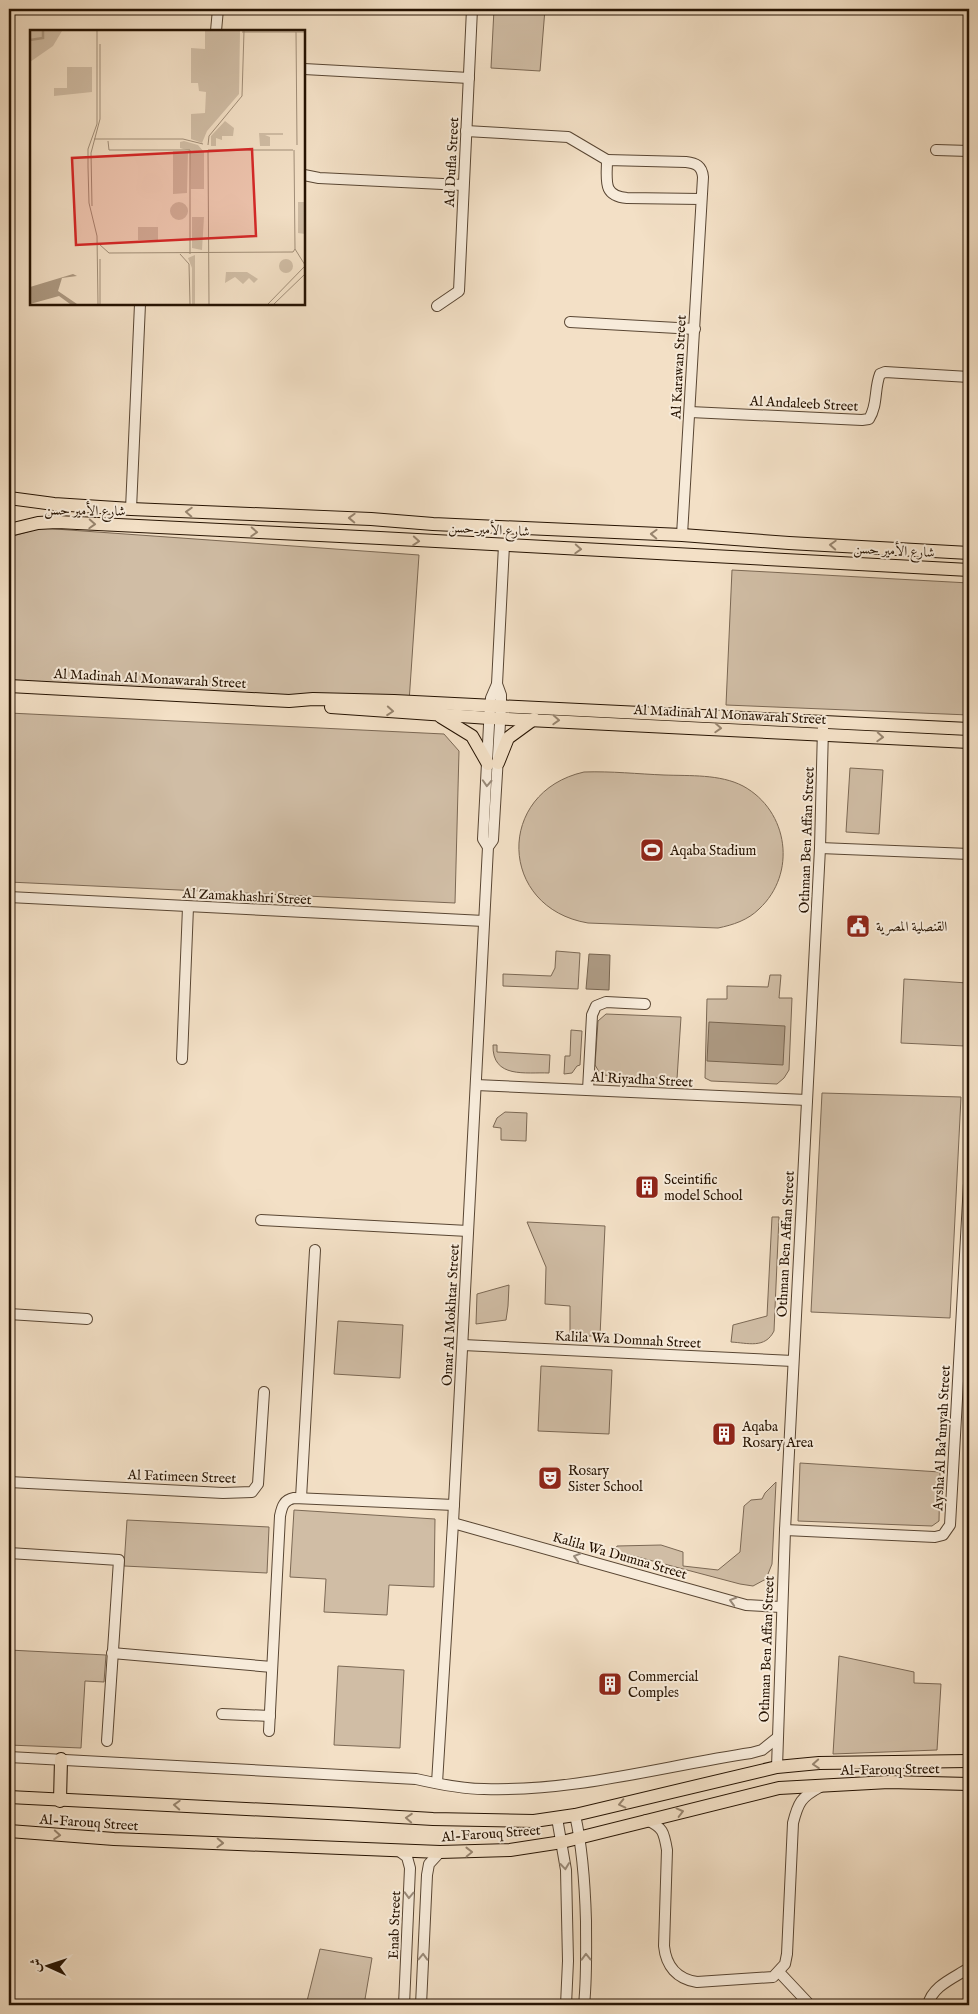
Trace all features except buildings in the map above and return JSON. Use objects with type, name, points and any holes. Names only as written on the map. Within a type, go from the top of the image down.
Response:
[{"type":"main road","name":"شارع الأمير حسن","points":[[9,498],[54,504],[131,509],[682,535],[969,552]]},
{"type":"main road","points":[[382,520],[382,538]]},
{"type":"main road","name":"شارع الأمير حسن","points":[[9,530],[38,523],[57,522],[969,570]]},
{"type":"main road","points":[[791,560],[792,543]]},
{"type":"main road","name":"Al Madinah Al Monawarah Street","points":[[9,686],[289,701]]},
{"type":"main road","points":[[289,701],[356,700],[495,712]]},
{"type":"main road","points":[[289,701],[321,706],[436,714],[495,712]]},
{"type":"main road","name":"Al Madinah Al Monawarah Street","points":[[495,712],[534,719],[824,728],[969,729]]},
{"type":"main road","name":"Al Madinah Al Monawarah Street","points":[[495,712],[824,728],[969,742]]},
{"type":"main road","points":[[436,714],[472,736],[493,763],[508,738],[534,719]]},
{"type":"main road","points":[[60,1801],[61,1759]]},
{"type":"main road","name":"Al-Farouq Street","points":[[9,1797],[481,1821],[534,1821],[575,1815],[777,1767],[819,1763],[969,1761]]},
{"type":"main road","name":"Al-Farouq Street","points":[[9,1831],[124,1840],[440,1852],[510,1850],[562,1842],[779,1788],[889,1782],[969,1784]]},
{"type":"street","points":[[216,30],[218,9]]},
{"type":"street","name":"Ad Dufla Street","points":[[437,306],[459,291],[472,9]]},
{"type":"street","points":[[305,69],[469,78]]},
{"type":"street","points":[[466,131],[568,137],[607,160],[607,185],[609,191],[616,196],[701,200]]},
{"type":"street","points":[[936,150],[969,151]]},
{"type":"street","name":"Al Karawan Street","points":[[607,160],[696,164],[702,171],[695,329],[682,535]]},
{"type":"street","points":[[305,174],[319,178],[463,185]]},
{"type":"street","points":[[131,509],[140,305]]},
{"type":"street","points":[[570,322],[695,329]]},
{"type":"street","name":"Al Andaleeb Street","points":[[690,412],[862,420],[869,419],[874,411],[877,381],[880,374],[886,372],[969,377]]},
{"type":"street","name":"Omar Al Mokhtar Street","points":[[437,1784],[463,1345],[488,848],[493,840],[495,712],[501,695],[497,684],[504,545]]},
{"type":"street","name":"Othman Ben Affan Street","points":[[777,1767],[781,1607],[820,848],[824,728]]},
{"type":"street","points":[[820,848],[969,854]]},
{"type":"street","name":"Al Zamakhashri Street","points":[[9,897],[484,921]]},
{"type":"street","points":[[182,1059],[188,907]]},
{"type":"street","points":[[588,1090],[592,1015],[596,1006],[606,1002],[645,1004]]},
{"type":"street","name":"Al Riyadha Street","points":[[476,1085],[807,1100]]},
{"type":"street","name":"Aysha Al Ba'unyah Street","points":[[785,1530],[935,1537],[943,1535],[950,1524],[968,1245],[969,1183]]},
{"type":"street","points":[[261,1220],[468,1231]]},
{"type":"street","points":[[302,1498],[315,1250]]},
{"type":"street","points":[[9,1314],[87,1319]]},
{"type":"street","name":"Kalila Wa Domnah Street","points":[[463,1345],[793,1360]]},
{"type":"street","name":"Al Fatimeen Street","points":[[9,1482],[214,1493],[252,1492],[258,1484],[264,1392]]},
{"type":"street","points":[[269,1731],[280,1516],[283,1504],[288,1499],[302,1498],[454,1504]]},
{"type":"street","name":"Kalila Wa Dumna Street","points":[[453,1523],[746,1605],[781,1607]]},
{"type":"street","points":[[9,1553],[119,1560],[107,1741]]},
{"type":"street","points":[[112,1653],[272,1667]]},
{"type":"street","points":[[222,1714],[270,1716]]},
{"type":"street","points":[[9,1757],[416,1780],[462,1788],[485,1789],[558,1787],[752,1753],[762,1750],[777,1738]]},
{"type":"street","points":[[646,1820],[659,1826],[664,1836],[667,1850],[664,1946],[665,1957],[675,1973],[689,1981],[697,1982],[773,1978],[785,1964],[787,1954],[793,1823],[796,1810],[801,1799],[824,1785]]},
{"type":"street","points":[[575,1815],[584,1869],[587,1962],[584,2005]]},
{"type":"street","points":[[557,1818],[566,1870],[566,2005]]},
{"type":"street","name":"Enab Street","points":[[398,1850],[406,1857],[410,1868],[404,2005]]},
{"type":"street","points":[[421,2005],[427,1875],[429,1864],[440,1852]]},
{"type":"street","points":[[928,2005],[930,1996],[936,1990],[969,1968]]},
{"type":"street","points":[[779,1972],[810,2005]]},
{"type":"shaded area","points":[[494,9],[545,9],[540,71],[491,68]]},
{"type":"shaded area","points":[[41,528],[419,555],[409,702],[9,686],[9,541],[13,536]]},
{"type":"shaded area","points":[[732,570],[969,583],[969,715],[726,705]]},
{"type":"shaded area","points":[[9,713],[444,734],[459,751],[455,903],[9,882]]},
{"type":"shaded area","points":[[850,768],[883,770],[879,834],[846,832]]},
{"type":"shaded area","name":"Aqaba Stadium","points":[[584,772],[705,776],[725,779],[743,786],[758,797],[770,811],[778,827],[783,861],[779,879],[771,895],[750,916],[735,924],[718,928],[588,923],[558,913],[537,896],[524,874],[519,849],[522,825],[534,802],[555,784]]},
{"type":"shaded area","points":[[556,951],[580,953],[578,989],[503,986],[503,974],[551,976],[555,968]]},
{"type":"shaded area","points":[[589,954],[610,955],[609,990],[586,989]]},
{"type":"shaded area","points":[[770,975],[781,975],[779,998],[792,998],[789,1070],[784,1078],[777,1084],[711,1081],[705,1078],[707,999],[727,999],[727,986],[768,987]]},
{"type":"shaded area","points":[[904,979],[968,983],[965,1046],[901,1043]]},
{"type":"shaded area","points":[[606,1014],[681,1017],[677,1079],[601,1075],[595,1065],[598,1021]]},
{"type":"shaded area","points":[[709,1022],[785,1026],[783,1065],[707,1061]]},
{"type":"shaded area","points":[[571,1030],[582,1031],[580,1065],[572,1073],[564,1074],[565,1056],[570,1056]]},
{"type":"shaded area","points":[[493,1045],[497,1045],[497,1052],[550,1055],[549,1073],[521,1073],[504,1069],[498,1064],[494,1056]]},
{"type":"shaded area","points":[[822,1093],[961,1097],[950,1318],[811,1312]]},
{"type":"shaded area","points":[[505,1112],[527,1113],[526,1141],[501,1140],[501,1128],[493,1127],[497,1118]]},
{"type":"shaded area","points":[[772,1217],[779,1217],[774,1331],[770,1337],[761,1343],[731,1342],[733,1325],[767,1316]]},
{"type":"shaded area","points":[[527,1222],[605,1226],[600,1336],[570,1336],[570,1306],[545,1304],[546,1267]]},
{"type":"shaded area","points":[[509,1285],[506,1320],[476,1324],[477,1294]]},
{"type":"shaded area","points":[[338,1321],[403,1325],[400,1378],[334,1374]]},
{"type":"shaded area","points":[[541,1366],[612,1370],[609,1434],[538,1431]]},
{"type":"shaded area","points":[[800,1463],[940,1472],[939,1521],[932,1526],[798,1521]]},
{"type":"shaded area","points":[[776,1482],[772,1564],[766,1579],[753,1586],[615,1551],[617,1546],[661,1545],[683,1552],[683,1566],[718,1570],[740,1552],[744,1506],[751,1500],[762,1499]]},
{"type":"shaded area","points":[[294,1510],[435,1519],[434,1587],[389,1585],[387,1615],[324,1612],[326,1579],[290,1577]]},
{"type":"shaded area","points":[[127,1520],[269,1527],[267,1573],[124,1566]]},
{"type":"shaded area","points":[[9,1650],[106,1655],[104,1682],[85,1681],[81,1748],[9,1745]]},
{"type":"shaded area","points":[[839,1656],[914,1672],[914,1683],[941,1684],[937,1750],[833,1754]]},
{"type":"shaded area","points":[[338,1666],[404,1670],[400,1748],[334,1745]]},
{"type":"shaded area","points":[[320,1949],[372,1958],[364,2005],[306,2005]]},
{"type":"place","name":"Aqaba Stadium","points":[[652,850]]},
{"type":"place","name":"القنصلية المصرية","points":[[858,926]]},
{"type":"place","name":"Sceintific model School","points":[[647,1187]]},
{"type":"place","name":"Aqaba Rosary Area","points":[[724,1434]]},
{"type":"place","name":"Rosary Sister School","points":[[550,1478]]},
{"type":"place","name":"Commercial Comples","points":[[610,1684]]}]
